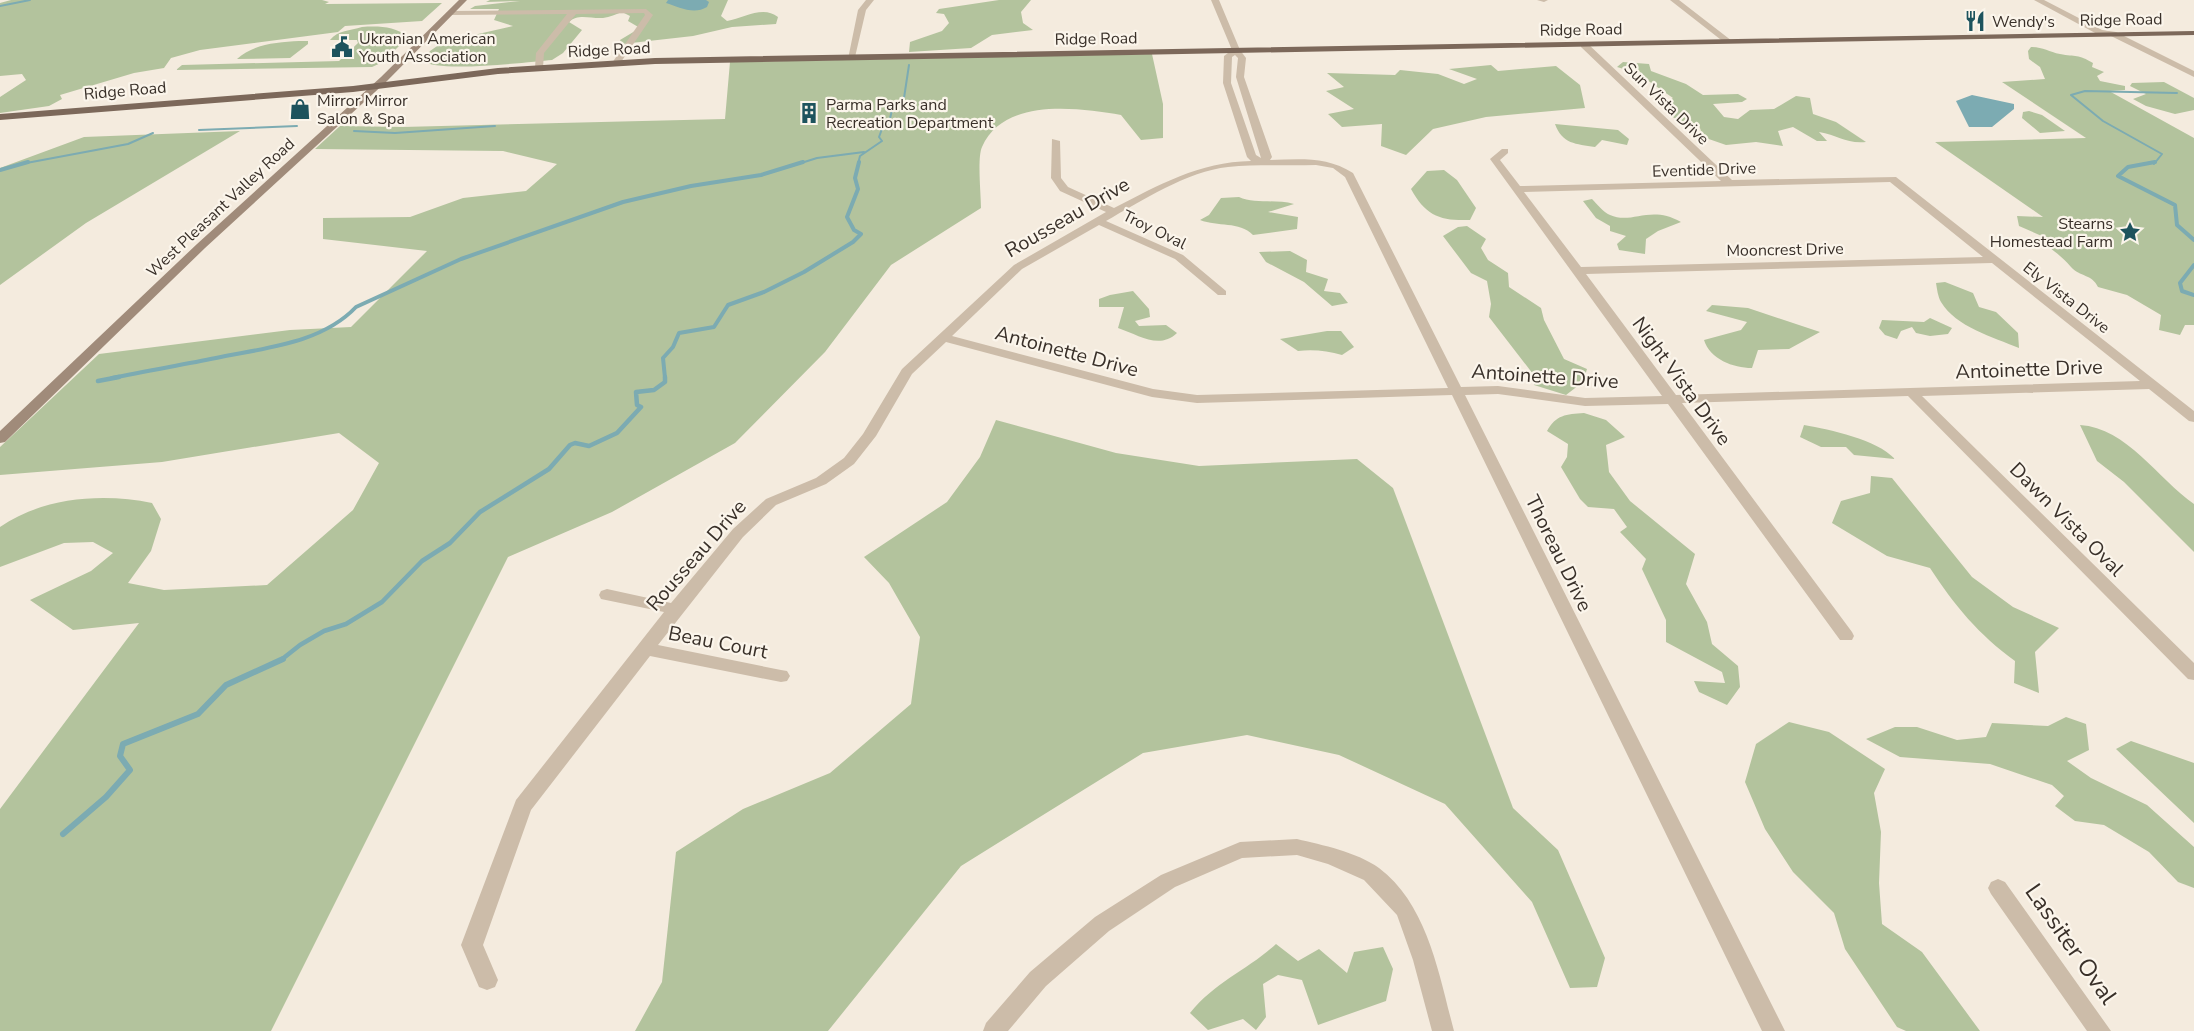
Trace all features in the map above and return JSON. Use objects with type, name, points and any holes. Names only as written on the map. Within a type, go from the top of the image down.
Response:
[{"type":"main road","name":"West Pleasant Valley Road","points":[[0,439],[201,246],[375,87],[464,0]]},
{"type":"main road","name":"Ridge Road","points":[[0,117],[375,87],[539,68],[616,63],[2194,33]]},
{"type":"street","points":[[851,57],[862,10],[870,0]]},
{"type":"street","points":[[1215,0],[1236,51],[1242,58],[1240,77],[1267,157],[1262,163],[1252,158],[1226,76],[1230,64],[1228,56],[1236,51]]},
{"type":"street","points":[[1674,0],[1728,41]]},
{"type":"street","points":[[2038,0],[2100,32],[2113,34],[2194,74]]},
{"type":"street","points":[[2049,0],[2110,28],[2113,34]]},
{"type":"street","points":[[450,13],[636,10],[649,13],[616,63]]},
{"type":"street","points":[[539,68],[541,51],[574,11]]},
{"type":"street","name":"Sun Vista Drive","points":[[1584,45],[1729,183]]},
{"type":"street","points":[[1231,94],[1245,94]]},
{"type":"street","points":[[1055,141],[1056,178],[1064,189],[1114,212]]},
{"type":"street","name":"Night Vista Drive","points":[[1505,151],[1495,159],[1846,636]]},
{"type":"street","name":"Rousseau Drive","points":[[487,980],[472,945],[523,806],[675,609],[738,533],[771,502],[821,481],[849,461],[869,436],[907,372],[1018,267],[1114,212],[1186,175],[1208,168],[1262,163]]},
{"type":"street","name":"Thoreau Drive","points":[[1262,163],[1324,163],[1346,172],[1774,1031]]},
{"type":"street","name":"Eventide Drive","points":[[1517,189],[1892,179]]},
{"type":"street","name":"Ely Vista Drive","points":[[1892,179],[2194,418]]},
{"type":"street","name":"Troy Oval","points":[[1100,222],[1179,257],[1222,293]]},
{"type":"street","name":"Mooncrest Drive","points":[[1577,271],[1994,260]]},
{"type":"street","name":"Antoinette Drive","points":[[944,338],[1152,393],[1197,399],[1456,391],[1517,392],[1585,402],[2152,385]]},
{"type":"street","name":"Dawn Vista Oval","points":[[1911,392],[2194,674]]},
{"type":"street","points":[[607,595],[675,609]]},
{"type":"street","name":"Beau Court","points":[[646,649],[781,676]]},
{"type":"street","points":[[994,1031],[1038,979],[1102,924],[1168,882],[1240,850],[1297,847],[1332,856],[1371,874],[1405,910],[1424,960],[1443,1031]]},
{"type":"street","name":"Lassiter Oval","points":[[1998,888],[2100,1031]]},
{"type":"green space","points":[[11,0],[322,0],[329,2],[325,4],[442,3],[422,21],[345,26],[338,32],[200,50],[171,58],[164,68],[134,73],[60,95],[62,99],[49,106],[0,113],[0,97],[26,80],[22,74],[0,76],[0,3]]},
{"type":"green space","points":[[490,0],[728,0],[721,16],[727,21],[760,12],[778,17],[776,24],[732,27],[693,36],[622,44],[620,40],[640,28],[628,21],[630,16],[622,12],[603,18],[581,17],[569,22],[582,30],[563,53],[552,60],[464,66],[446,66],[423,61],[430,51],[443,42],[513,26],[494,20],[499,9],[470,9],[475,6],[520,1],[486,2]]},
{"type":"green space","points":[[999,0],[1031,0],[1021,12],[1023,23],[1033,30],[992,35],[971,48],[909,52],[910,42],[942,31],[949,23],[944,14],[936,13],[939,9]]},
{"type":"green space","points":[[362,27],[392,29],[408,37],[383,62],[372,67],[176,70],[182,65],[339,61],[358,43],[357,40],[330,40],[340,33]]},
{"type":"green space","points":[[308,41],[308,44],[290,58],[237,59],[258,47]]},
{"type":"green space","points":[[2031,47],[2088,60],[2093,63],[2092,67],[2104,72],[2097,76],[2100,81],[2125,86],[2125,90],[2109,91],[2194,138],[2194,325],[2185,325],[2180,335],[2159,330],[2161,315],[2127,295],[2098,287],[2093,280],[2074,270],[2049,247],[2060,244],[2019,226],[2017,216],[2043,217],[1935,142],[2086,138],[2002,82],[2045,79],[2040,67],[2029,59],[2028,51]]},
{"type":"green space","points":[[1152,54],[1163,104],[1163,138],[1141,140],[1121,115],[1084,110],[1044,110],[1024,113],[1007,120],[993,131],[982,147],[979,167],[981,208],[891,265],[825,352],[735,443],[612,512],[508,557],[271,1031],[0,1031],[0,809],[139,623],[73,630],[30,600],[91,571],[113,553],[93,542],[64,543],[0,567],[0,527],[35,509],[74,500],[114,498],[152,503],[161,519],[151,551],[128,583],[164,590],[267,585],[353,510],[379,463],[339,433],[162,462],[0,475],[0,447],[99,354],[290,330],[351,327],[427,251],[323,239],[323,218],[410,217],[463,198],[526,191],[557,164],[503,151],[315,149],[340,126],[402,127],[725,119],[730,62]]},
{"type":"green space","points":[[1623,62],[1649,64],[1651,71],[1686,84],[1703,95],[1738,94],[1747,99],[1742,102],[1713,104],[1724,117],[1738,119],[1750,110],[1774,109],[1796,96],[1810,98],[1813,114],[1836,122],[1866,142],[1847,141],[1819,132],[1827,141],[1817,141],[1793,127],[1778,131],[1783,146],[1756,142],[1726,145],[1703,137],[1699,125],[1682,121],[1668,114],[1661,105],[1673,98],[1637,73],[1617,67]]},
{"type":"green space","points":[[1491,65],[1498,71],[1556,66],[1580,85],[1585,108],[1486,117],[1433,129],[1406,155],[1381,146],[1382,124],[1342,127],[1328,114],[1354,109],[1326,91],[1344,87],[1327,73],[1395,75],[1400,70],[1438,74],[1464,84],[1477,79],[1449,69]]},
{"type":"green space","points":[[2164,82],[2194,98],[2194,110],[2175,114],[2146,106],[2133,99],[2146,94],[2130,86],[2132,83]]},
{"type":"green space","points":[[2029,111],[2042,115],[2065,131],[2040,133],[2022,118],[2023,112]]},
{"type":"green space","points":[[1555,124],[1618,130],[1629,139],[1627,145],[1602,140],[1595,147],[1582,145],[1570,142],[1562,136]]},
{"type":"green space","points":[[240,131],[86,223],[0,285],[0,168],[84,137]]},
{"type":"green space","points":[[1444,170],[1457,180],[1476,208],[1470,220],[1442,218],[1435,215],[1422,205],[1411,189],[1427,171]]},
{"type":"green space","points":[[1239,197],[1294,204],[1268,212],[1298,217],[1297,229],[1253,235],[1235,226],[1200,220],[1209,215],[1221,198]]},
{"type":"green space","points":[[1592,199],[1610,215],[1626,218],[1660,215],[1681,222],[1658,231],[1646,239],[1645,254],[1619,250],[1617,244],[1626,236],[1610,231],[1610,226],[1596,218],[1583,201]]},
{"type":"green space","points":[[1467,226],[1486,239],[1481,248],[1488,260],[1508,273],[1509,287],[1541,308],[1544,320],[1564,359],[1587,369],[1583,382],[1566,395],[1534,385],[1533,374],[1489,317],[1491,304],[1487,281],[1471,273],[1443,236],[1458,227]]},
{"type":"green space","points":[[1290,251],[1307,260],[1306,272],[1328,279],[1324,291],[1340,293],[1348,303],[1332,306],[1304,282],[1266,262],[1259,252]]},
{"type":"green space","points":[[1945,282],[1973,293],[1979,307],[1996,312],[2018,333],[2019,348],[1965,325],[1948,311],[1938,295],[1936,283]]},
{"type":"green space","points":[[1133,291],[1149,309],[1150,317],[1135,321],[1139,326],[1166,325],[1177,333],[1163,340],[1149,340],[1118,328],[1124,307],[1099,307],[1099,299]]},
{"type":"green space","points":[[1712,305],[1748,308],[1820,332],[1789,349],[1758,350],[1752,368],[1737,366],[1717,357],[1707,347],[1704,340],[1741,330],[1747,322],[1706,311]]},
{"type":"green space","points":[[1930,318],[1952,328],[1948,334],[1930,336],[1916,333],[1912,327],[1901,331],[1897,339],[1885,335],[1879,328],[1882,320],[1924,322]]},
{"type":"green space","points":[[1327,331],[1341,331],[1354,347],[1342,355],[1309,350],[1298,351],[1280,339]]},
{"type":"green space","points":[[1584,413],[1606,420],[1625,437],[1606,445],[1609,472],[1630,501],[1695,554],[1686,584],[1707,622],[1712,644],[1738,666],[1740,687],[1727,705],[1699,692],[1694,681],[1725,683],[1722,672],[1666,642],[1666,620],[1642,569],[1646,559],[1620,532],[1627,527],[1614,509],[1588,507],[1580,499],[1561,467],[1567,457],[1568,444],[1547,431],[1562,416]]},
{"type":"green space","points":[[996,420],[1116,453],[1199,466],[1357,459],[1393,488],[1513,808],[1558,850],[1605,958],[1597,987],[1570,988],[1532,902],[1445,804],[1339,755],[1247,735],[1143,753],[961,866],[828,1031],[635,1031],[662,982],[676,852],[743,809],[830,773],[911,704],[920,637],[889,583],[864,557],[947,502],[980,457]]},
{"type":"green space","points":[[1804,425],[1865,441],[1887,452],[1895,459],[1854,455],[1846,447],[1821,447],[1800,437]]},
{"type":"green space","points":[[2080,425],[2097,428],[2113,435],[2141,456],[2194,504],[2194,552],[2124,482],[2097,461]]},
{"type":"green space","points":[[1871,476],[1892,478],[1972,577],[2013,607],[2059,628],[2035,652],[2039,693],[2014,683],[2015,661],[1968,619],[1930,568],[1887,556],[1832,523],[1841,501],[1870,493]]},
{"type":"green space","points":[[2066,717],[2086,724],[2089,750],[2067,761],[2091,778],[2147,805],[2194,847],[2194,888],[2178,882],[2149,852],[2104,825],[2075,821],[2055,806],[2064,796],[2052,785],[1990,764],[1900,757],[1866,739],[1895,727],[1917,727],[1957,740],[1986,737],[1992,723],[2048,726]]},
{"type":"green space","points":[[1789,722],[1829,732],[1885,769],[1874,793],[1881,832],[1879,883],[1882,924],[1922,952],[1980,1031],[1906,1031],[1897,1027],[1845,949],[1834,913],[1793,872],[1765,829],[1745,782],[1756,744]]},
{"type":"green space","points":[[2131,741],[2194,763],[2194,823],[2116,749]]},
{"type":"green space","points":[[1276,944],[1298,961],[1319,949],[1347,973],[1354,952],[1383,947],[1393,969],[1386,1001],[1318,1025],[1302,980],[1278,975],[1263,984],[1266,1017],[1256,1030],[1243,1019],[1208,1030],[1190,1013],[1210,992]]},
{"type":"water","points":[[668,0],[706,0],[709,2],[707,7],[697,10],[686,10],[666,3]]},
{"type":"water","points":[[1972,95],[2014,104],[2014,109],[1992,127],[1969,127],[1956,101]]},
{"type":"waterway","points":[[0,6],[30,0]]},
{"type":"waterway","points":[[858,164],[860,156],[882,141],[879,137],[882,129],[889,123],[892,110],[904,98],[909,65]]},
{"type":"waterway","points":[[2154,164],[2162,154],[2103,121],[2071,95],[2085,91],[2177,93]]},
{"type":"waterway","points":[[199,130],[297,126]]},
{"type":"waterway","points":[[354,131],[395,133],[495,126]]},
{"type":"waterway","points":[[21,164],[128,144],[153,133]]},
{"type":"waterway","points":[[798,164],[817,158],[864,152]]},
{"type":"waterway","points":[[21,164],[28,162]]},
{"type":"waterway","points":[[112,378],[290,343],[326,329],[356,307],[461,259],[623,202],[691,186],[761,175],[803,162]]},
{"type":"waterway","points":[[665,378],[663,358],[673,347],[679,333],[714,327],[728,305],[764,292],[804,272],[853,242],[861,234],[854,230],[847,217],[858,189],[855,178],[859,162]]},
{"type":"waterway","points":[[2155,162],[2128,167],[2118,176],[2175,205],[2177,225],[2194,240]]},
{"type":"waterway","points":[[0,170],[21,164]]},
{"type":"waterway","points":[[2194,265],[2180,283],[2182,291],[2194,295]]},
{"type":"waterway","points":[[98,381],[119,377]]},
{"type":"waterway","points":[[281,660],[324,631],[346,624],[382,602],[422,561],[450,543],[480,512],[549,469],[570,445],[575,443],[589,446],[617,433],[641,407],[637,405],[636,392],[654,390],[665,382],[665,378]]},
{"type":"waterway","points":[[63,834],[106,797],[130,770],[120,756],[123,744],[198,714],[226,685],[281,660]]},
{"type":"place","name":"Wendy's","points":[[1975,21]]},
{"type":"place","name":"Ukranian American Youth Association","points":[[342,47]]},
{"type":"place","name":"Mirror Mirror Salon & Spa","points":[[300,109]]},
{"type":"place","name":"Parma Parks and Recreation Department","points":[[809,113]]},
{"type":"place","name":"Stearns Homestead Farm","points":[[2130,232]]}]
